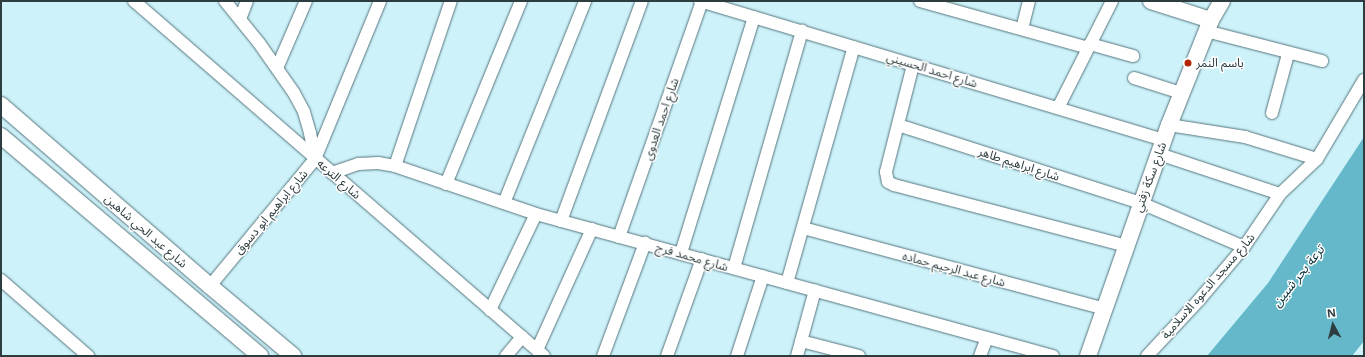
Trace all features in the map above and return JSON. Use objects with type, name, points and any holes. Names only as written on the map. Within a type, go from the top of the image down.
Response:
[{"type":"main road","points":[[1151,1],[1208,26]]},
{"type":"main road","name":"شارع سكة زفتي","points":[[1088,356],[1164,140],[1208,26],[1222,1]]},
{"type":"main road","name":"شارع عبد الحي شاهين","points":[[1,105],[293,356]]},
{"type":"main road","name":"شارع عبد الحي شاهين","points":[[1,136],[260,356]]},
{"type":"street","name":"شارع الترعه","points":[[134,1],[540,353]]},
{"type":"street","points":[[225,1],[277,68],[294,93],[304,112],[315,159]]},
{"type":"street","points":[[240,19],[247,1]]},
{"type":"street","points":[[277,68],[306,1]]},
{"type":"street","name":"شارع ابراهيم ابو دسوق","points":[[210,286],[315,159],[380,1]]},
{"type":"street","points":[[395,166],[451,1]]},
{"type":"street","points":[[446,184],[521,1]]},
{"type":"street","points":[[504,203],[585,1]]},
{"type":"street","points":[[561,221],[642,1]]},
{"type":"street","name":"شارع احمد الحسيني","points":[[701,1],[1164,140]]},
{"type":"street","name":"شارع احمد العدوى","points":[[619,237],[701,1]]},
{"type":"street","points":[[920,1],[1022,29],[1133,56]]},
{"type":"street","points":[[1022,29],[1029,1]]},
{"type":"street","points":[[1058,108],[1112,1]]},
{"type":"street","points":[[681,253],[754,17]]},
{"type":"street","points":[[1208,26],[1288,54],[1322,61]]},
{"type":"street","points":[[734,268],[802,31]]},
{"type":"street","points":[[787,283],[854,47]]},
{"type":"street","points":[[1272,113],[1288,54]]},
{"type":"street","points":[[913,65],[886,172],[888,182],[894,185],[1126,246]]},
{"type":"street","points":[[1134,78],[1182,93]]},
{"type":"street","name":"شارع مسجد الدعوه الاسلامية","points":[[1147,356],[1199,300],[1244,247],[1280,194],[1317,159],[1364,80]]},
{"type":"street","name":"شارع ابراهيم طاهر","points":[[898,125],[1141,203],[1244,247]]},
{"type":"street","points":[[1164,140],[1245,137],[1317,159]]},
{"type":"street","points":[[1164,140],[1280,194]]},
{"type":"street","name":"شارع محمد فرج","points":[[332,173],[358,164],[378,163],[395,166],[536,214],[1054,356]]},
{"type":"street","points":[[490,310],[536,214]]},
{"type":"street","name":"شارع عبد الرحيم حماده","points":[[803,228],[1105,309]]},
{"type":"street","points":[[540,353],[592,229]]},
{"type":"street","points":[[603,356],[645,243]]},
{"type":"street","points":[[667,356],[702,259]]},
{"type":"street","points":[[737,356],[763,276]]},
{"type":"street","points":[[1,280],[88,356]]},
{"type":"street","points":[[797,356],[814,290]]},
{"type":"street","points":[[506,356],[522,337]]},
{"type":"street","points":[[980,356],[987,338]]},
{"type":"street","points":[[801,341],[859,356]]},
{"type":"water","name":"ترعة بحر شبين","points":[[1364,137],[1364,341],[1352,356],[1207,356],[1268,283]]},
{"type":"place","name":"باسم النمر","points":[[1188,63]]}]
